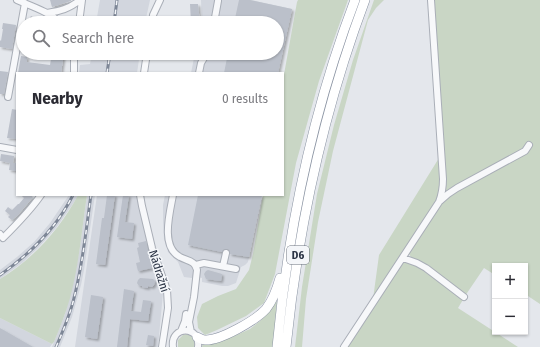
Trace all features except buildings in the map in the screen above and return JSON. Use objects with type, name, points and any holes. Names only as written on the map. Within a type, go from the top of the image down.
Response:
[{"type":"highway","name":"D6","points":[[277,347],[289,250],[305,170],[322,101],[355,0]]},
{"type":"highway","name":"D6","points":[[286,347],[299,244],[315,165],[330,104],[365,0]]},
{"type":"highway","points":[[194,334],[204,340],[211,340],[229,333],[256,318],[265,310],[278,288],[289,250]]},
{"type":"street","points":[[17,0],[50,16]]},
{"type":"street","points":[[47,14],[62,11],[81,0]]},
{"type":"street","points":[[80,16],[81,0]]},
{"type":"street","points":[[153,16],[160,0]]},
{"type":"street","points":[[344,347],[439,202],[443,188],[431,0]]},
{"type":"street","points":[[215,16],[218,1]]},
{"type":"street","points":[[23,16],[25,4]]},
{"type":"street","points":[[8,97],[16,53]]},
{"type":"street","points":[[74,60],[74,72]]},
{"type":"street","points":[[144,72],[146,60]]},
{"type":"street","points":[[199,72],[203,60]]},
{"type":"street","points":[[439,202],[453,191],[527,154],[529,145]]},
{"type":"street","points":[[0,147],[16,150]]},
{"type":"street","points":[[2,236],[22,220],[40,196]]},
{"type":"street","name":"Nádražní","points":[[140,196],[152,248],[167,290],[168,308],[162,347]]},
{"type":"street","points":[[173,196],[167,223],[170,245],[178,257],[190,261],[196,265],[197,270],[189,322],[194,334],[199,340],[198,347]]},
{"type":"street","points":[[223,266],[226,252]]},
{"type":"street","points":[[403,258],[422,265],[464,297]]},
{"type":"street","points":[[196,265],[204,263],[236,269]]},
{"type":"street","points":[[173,347],[173,340],[181,331],[186,314],[192,306]]},
{"type":"street","points":[[181,331],[186,330],[194,334]]},
{"type":"shaded area","points":[[100,0],[150,0],[147,16],[97,16]]},
{"type":"shaded area","points":[[201,0],[251,0],[292,9],[284,46],[284,16],[202,16]]},
{"type":"shaded area","points":[[91,60],[139,60],[137,72],[79,72],[80,65],[90,64]]},
{"type":"shaded area","points":[[194,60],[281,60],[278,72],[191,72]]},
{"type":"shaded area","points":[[68,196],[77,196],[56,228],[39,247],[22,263],[0,279],[0,270],[34,242],[50,223]]},
{"type":"shaded area","points":[[87,196],[95,196],[84,270],[72,317],[60,347],[52,347],[65,314],[79,253]]},
{"type":"shaded area","points":[[97,196],[137,196],[157,279],[160,279],[163,293],[158,347],[75,347]]},
{"type":"shaded area","points":[[165,196],[262,196],[248,262],[241,267],[236,283],[228,286],[222,286],[202,282],[202,278],[193,276],[192,278],[184,277],[178,262],[168,252],[164,239],[163,205]]},
{"type":"shaded area","points":[[0,318],[52,344],[50,347],[0,347]]},
{"type":"green space","points":[[298,0],[348,0],[319,81],[296,163],[275,274],[264,303],[246,316],[205,335],[198,328],[197,317],[202,304],[236,289],[249,270],[263,196],[284,196],[284,74]]},
{"type":"green space","points":[[374,0],[384,0],[376,8],[368,20],[333,151],[318,222],[306,299],[302,347],[295,347],[302,287],[317,194],[334,125],[353,60]]},
{"type":"green space","points":[[433,0],[540,0],[540,304],[528,296],[528,263],[492,263],[492,273],[484,268],[465,296],[412,259],[409,254],[409,250],[443,196]]},
{"type":"green space","points":[[436,120],[442,181],[438,201],[373,299],[379,255],[439,158]]},
{"type":"green space","points":[[77,196],[87,196],[73,285],[63,320],[52,344],[0,318],[0,279],[34,253],[45,242]]},
{"type":"green space","points":[[409,262],[417,264],[464,298],[458,308],[492,330],[492,335],[500,335],[518,347],[346,347],[401,263]]},
{"type":"green space","points":[[277,301],[273,347],[202,347],[203,343],[216,342],[250,329],[260,321]]},
{"type":"green space","points":[[186,334],[194,339],[195,347],[178,347],[178,340]]},
{"type":"railway","points":[[115,16],[117,0]]},
{"type":"railway","points":[[107,72],[109,60]]},
{"type":"railway","points":[[0,275],[22,258],[42,239],[59,218],[72,196]]},
{"type":"railway","points":[[56,347],[68,317],[77,285],[91,196]]}]
